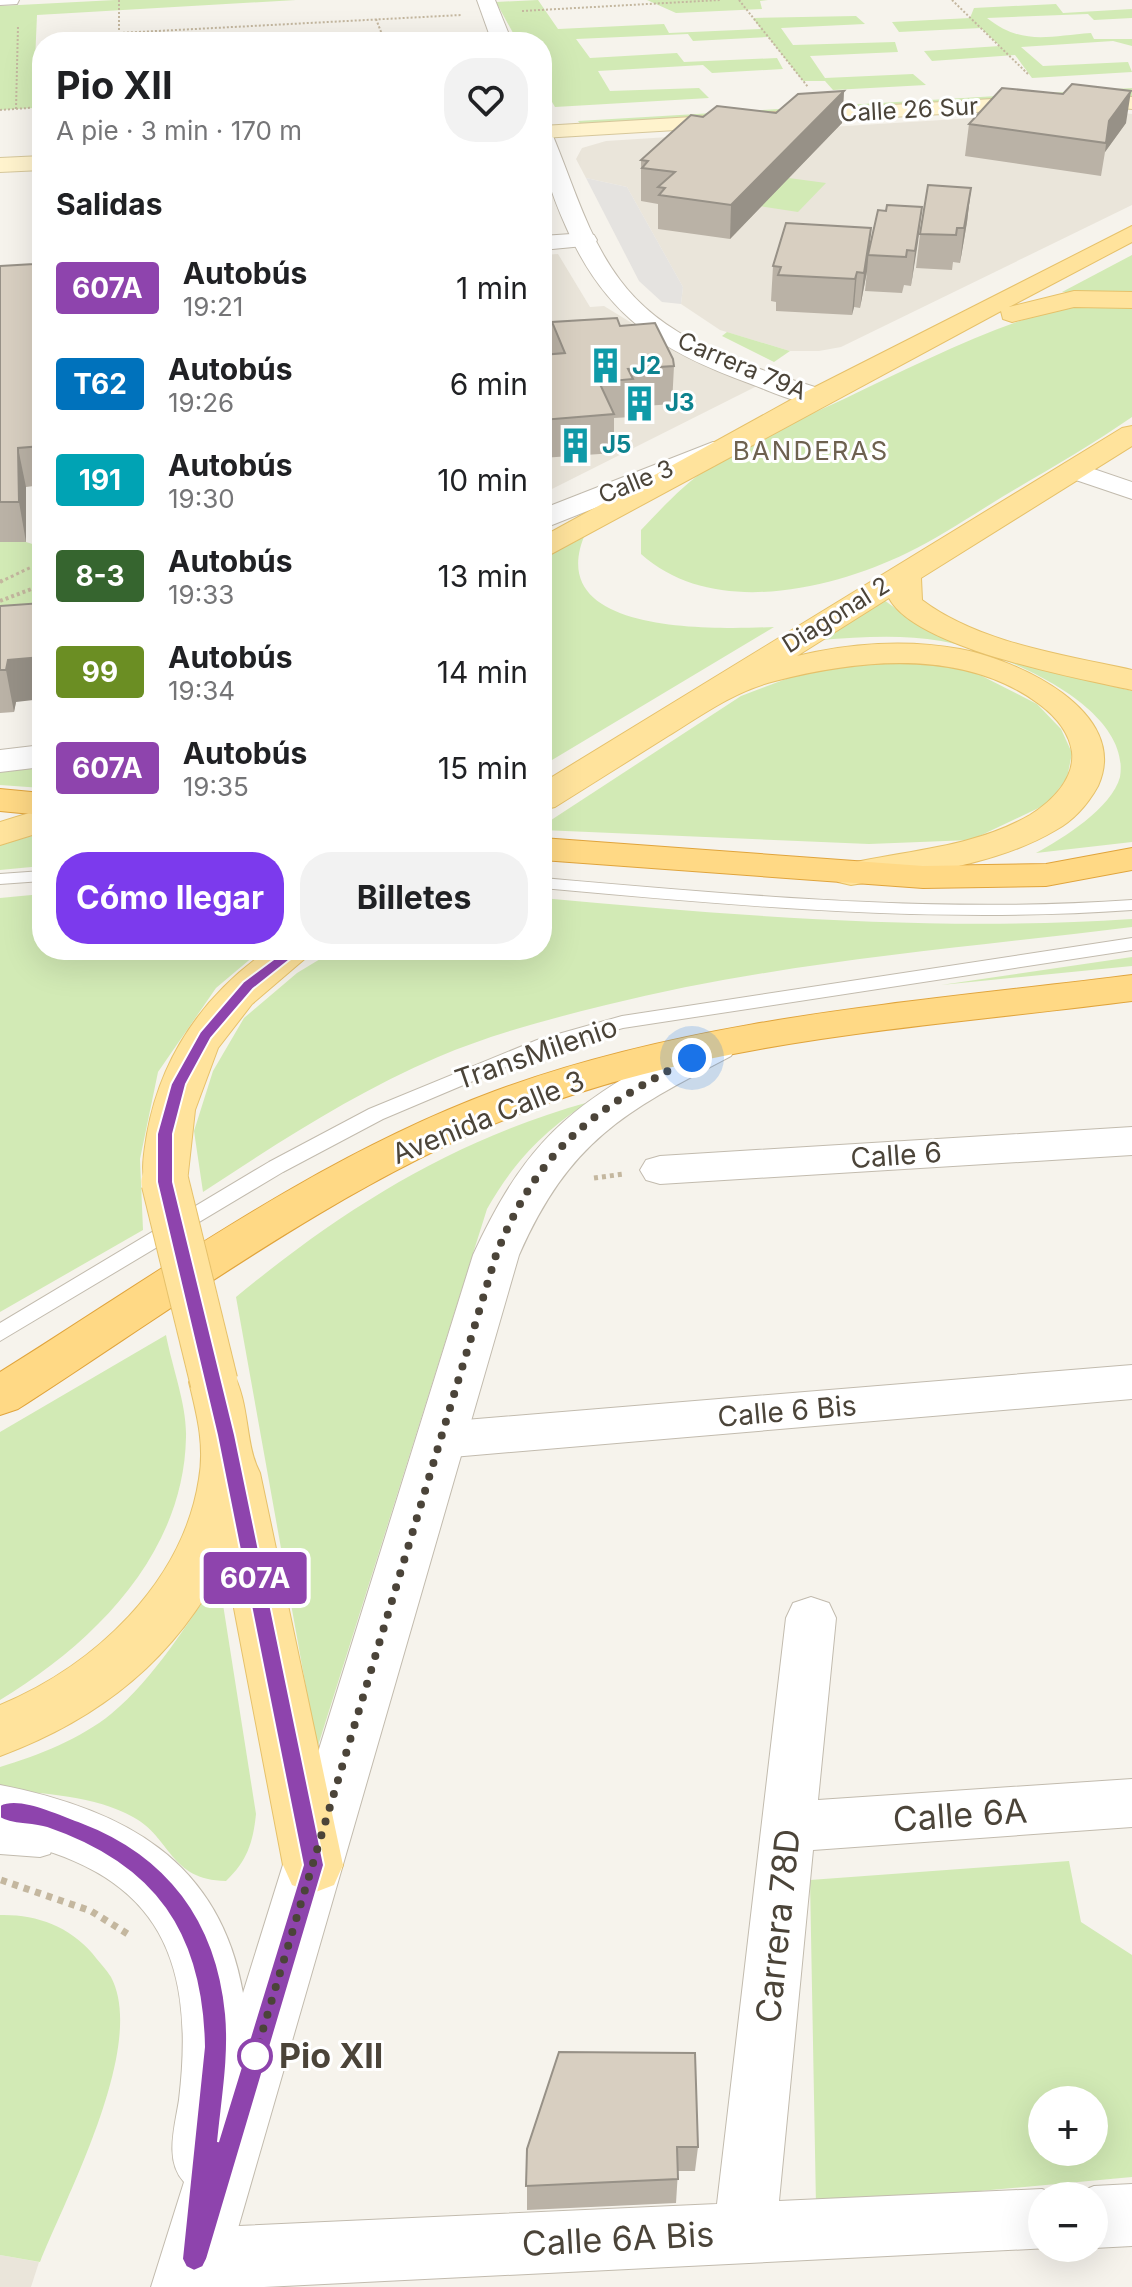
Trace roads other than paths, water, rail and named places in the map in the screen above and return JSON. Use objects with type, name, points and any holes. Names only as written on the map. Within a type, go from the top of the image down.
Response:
[{"type":"highway","points":[[0,800],[32,803]]},
{"type":"highway","points":[[552,850],[851,874],[984,878],[1046,875],[1132,859]]},
{"type":"highway","name":"Avenida Calle 3","points":[[0,1396],[331,1186],[388,1156],[516,1099],[567,1081],[716,1046],[1132,988]]},
{"type":"main road","name":"Calle 26 Sur","points":[[552,119],[1132,85]]},
{"type":"main road","name":"Calle 26 Sur","points":[[552,133],[1092,99],[1132,103]]},
{"type":"main road","points":[[2,162],[32,153]]},
{"type":"main road","points":[[2,162],[32,163]]},
{"type":"main road","points":[[552,544],[817,397],[1132,233]]},
{"type":"main road","points":[[912,347],[1056,302],[1091,298],[1132,300]]},
{"type":"main road","name":"Diagonal 2","points":[[552,793],[1132,434]]},
{"type":"main road","points":[[907,571],[902,590],[906,599],[912,609],[932,621],[1022,652],[1132,680]]},
{"type":"main road","points":[[727,684],[825,657],[880,653],[947,657],[1004,670],[1051,695],[1072,716],[1087,738],[1091,755],[1086,776],[1066,805],[1045,822],[1012,838],[970,851],[851,874]]},
{"type":"main road","points":[[0,834],[32,823]]},
{"type":"main road","points":[[282,960],[248,986],[216,1020],[194,1051],[178,1084],[165,1134],[165,1182],[226,1435],[313,1865]]},
{"type":"main road","points":[[0,1731],[57,1706],[113,1666],[152,1628],[181,1589],[208,1543],[226,1476],[226,1435]]},
{"type":"street","points":[[0,0],[11,0]]},
{"type":"street","points":[[485,4],[498,32]]},
{"type":"street","name":"Carrera 79A","points":[[552,158],[586,240],[622,299],[658,329],[716,360],[817,397]]},
{"type":"street","points":[[552,242],[586,240]]},
{"type":"street","name":"Calle 3","points":[[552,516],[730,444]]},
{"type":"street","points":[[1073,470],[1132,491]]},
{"type":"street","points":[[0,761],[32,757]]},
{"type":"street","points":[[190,2273],[496,1255],[529,1184],[581,1126],[645,1083],[716,1046]]},
{"type":"street","name":"Calle 6","points":[[660,1170],[1132,1141]]},
{"type":"street","name":"Calle 6 Bis","points":[[441,1440],[1132,1382]]},
{"type":"street","name":"Carrera 78D","points":[[745,2233],[811,1618]]},
{"type":"street","name":"Calle 6A","points":[[789,1827],[1132,1803]]},
{"type":"street","points":[[0,1812],[43,1818],[107,1842],[161,1883],[179,1906],[191,1929],[207,1969],[215,2014],[216,2047],[190,2273]]},
{"type":"street","points":[[1108,2216],[1132,2215]]},
{"type":"street","name":"Calle 6A Bis","points":[[190,2273],[745,2233],[1028,2221]]},
{"type":"lane","points":[[0,879],[32,877]]},
{"type":"lane","points":[[552,884],[819,906],[1018,911],[1132,905]]},
{"type":"lane","name":"TransMilenio","points":[[0,1333],[276,1167],[376,1114],[544,1044],[622,1022],[1132,944]]},
{"type":"lane","points":[[0,1842],[65,1848],[161,1883]]},
{"type":"place","name":"J2","points":[[606,366]]},
{"type":"place","name":"J3","points":[[639,403]]},
{"type":"place","name":"J5","points":[[576,445]]},
{"type":"place","name":"Pio XII","points":[[255,2056]]},
{"type":"district","name":"BANDERAS","points":[[811,451]]}]
